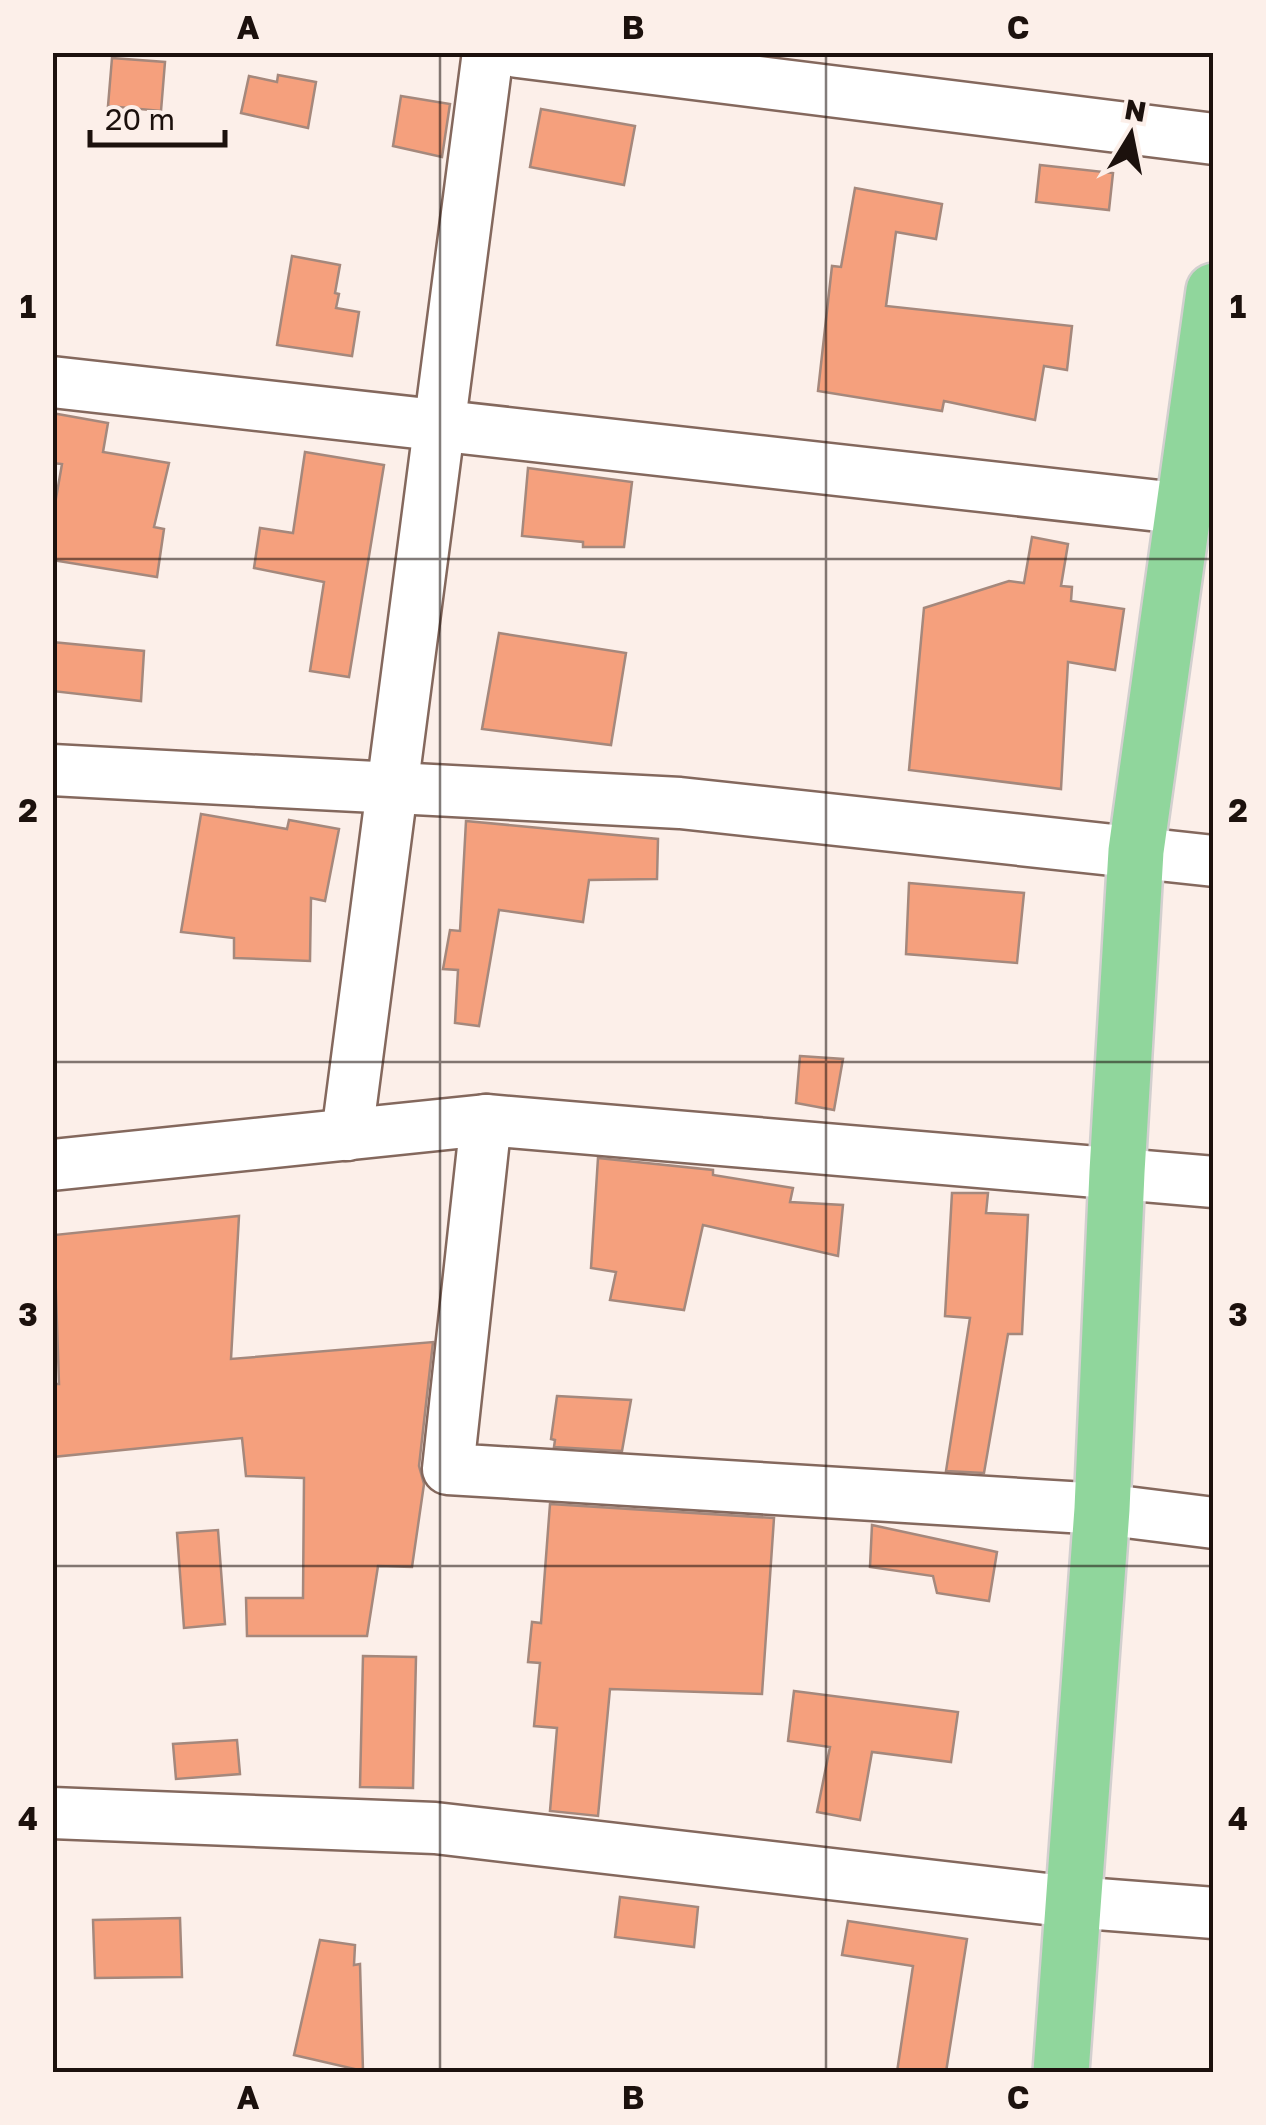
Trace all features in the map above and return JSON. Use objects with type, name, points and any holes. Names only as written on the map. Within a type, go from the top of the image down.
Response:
[{"type":"main road","points":[[1061,2072],[1102,1509],[1136,851],[1214,291]]},
{"type":"street","points":[[347,1135],[488,52]]},
{"type":"street","points":[[518,52],[1214,139]]},
{"type":"street","points":[[52,382],[1186,508]]},
{"type":"street","points":[[52,770],[680,803],[1214,860]]},
{"type":"street","points":[[486,1120],[448,1468],[1102,1509],[1214,1523]]},
{"type":"street","points":[[52,1166],[486,1120],[1214,1182]]},
{"type":"street","points":[[52,1813],[434,1828],[1072,1902],[1214,1912]]},
{"type":"building","points":[[112,58],[165,62],[161,111],[108,106]]},
{"type":"building","points":[[278,75],[316,82],[308,128],[241,113],[249,76],[277,82]]},
{"type":"building","points":[[401,96],[450,104],[442,157],[393,146]]},
{"type":"building","points":[[541,109],[635,126],[624,185],[530,167]]},
{"type":"building","points":[[1040,165],[1113,173],[1109,210],[1036,202]]},
{"type":"building","points":[[855,188],[942,204],[936,239],[896,232],[886,306],[1072,326],[1067,370],[1044,366],[1035,420],[944,401],[942,411],[818,391],[832,266],[841,267]]},
{"type":"building","points":[[292,256],[340,265],[336,308],[359,312],[352,356],[277,345]]},
{"type":"building","points":[[52,413],[108,423],[103,452],[169,463],[154,527],[164,529],[157,577],[52,560],[52,521],[62,464],[52,463]]},
{"type":"building","points":[[305,452],[384,465],[349,677],[310,671],[324,582],[254,568],[260,528],[293,533]]},
{"type":"building","points":[[528,468],[632,482],[624,547],[583,547],[583,542],[522,536]]},
{"type":"building","points":[[1032,537],[1068,544],[1061,586],[1072,587],[1071,601],[1124,609],[1115,670],[1068,662],[1061,789],[909,770],[924,608],[1009,581],[1024,583]]},
{"type":"building","points":[[499,633],[626,653],[611,745],[482,729]]},
{"type":"building","points":[[52,642],[144,651],[141,701],[52,691]]},
{"type":"building","points":[[201,814],[287,829],[289,820],[339,829],[325,901],[311,898],[310,961],[234,958],[234,938],[181,932]]},
{"type":"building","points":[[466,821],[658,839],[657,879],[589,880],[583,922],[499,910],[479,1026],[455,1023],[458,970],[443,969],[450,930],[460,931]]},
{"type":"building","points":[[909,883],[1024,893],[1017,963],[906,954]]},
{"type":"building","points":[[800,1056],[843,1059],[834,1110],[796,1103]]},
{"type":"building","points":[[598,1158],[713,1170],[713,1175],[793,1188],[790,1202],[843,1205],[838,1256],[703,1225],[684,1310],[610,1300],[616,1272],[591,1268]]},
{"type":"building","points":[[952,1193],[988,1193],[986,1213],[1028,1215],[1022,1334],[1008,1334],[984,1473],[946,1471],[970,1318],[945,1316]]},
{"type":"building","points":[[239,1216],[231,1359],[433,1342],[419,1466],[424,1484],[412,1567],[378,1566],[367,1636],[247,1636],[246,1598],[303,1598],[304,1478],[246,1476],[242,1438],[52,1457],[52,1384],[59,1384],[54,1235]]},
{"type":"building","points":[[557,1396],[631,1400],[622,1451],[554,1447],[555,1440],[551,1439]]},
{"type":"building","points":[[550,1504],[774,1518],[762,1694],[610,1689],[598,1816],[550,1811],[557,1728],[534,1726],[540,1663],[528,1662],[532,1622],[541,1623]]},
{"type":"building","points":[[872,1525],[997,1552],[989,1601],[937,1593],[933,1576],[870,1567]]},
{"type":"building","points":[[218,1530],[225,1624],[184,1628],[177,1533]]},
{"type":"building","points":[[363,1656],[416,1657],[413,1788],[360,1787]]},
{"type":"building","points":[[794,1691],[958,1712],[951,1762],[872,1752],[860,1820],[817,1812],[830,1747],[788,1741]]},
{"type":"building","points":[[237,1740],[240,1774],[176,1779],[173,1744]]},
{"type":"building","points":[[620,1897],[698,1907],[694,1947],[615,1937]]},
{"type":"building","points":[[180,1918],[182,1977],[95,1978],[93,1920]]},
{"type":"building","points":[[848,1921],[967,1939],[946,2072],[897,2072],[913,1966],[842,1955]]},
{"type":"building","points":[[320,1940],[355,1945],[354,1965],[360,1964],[363,2071],[294,2055]]}]
